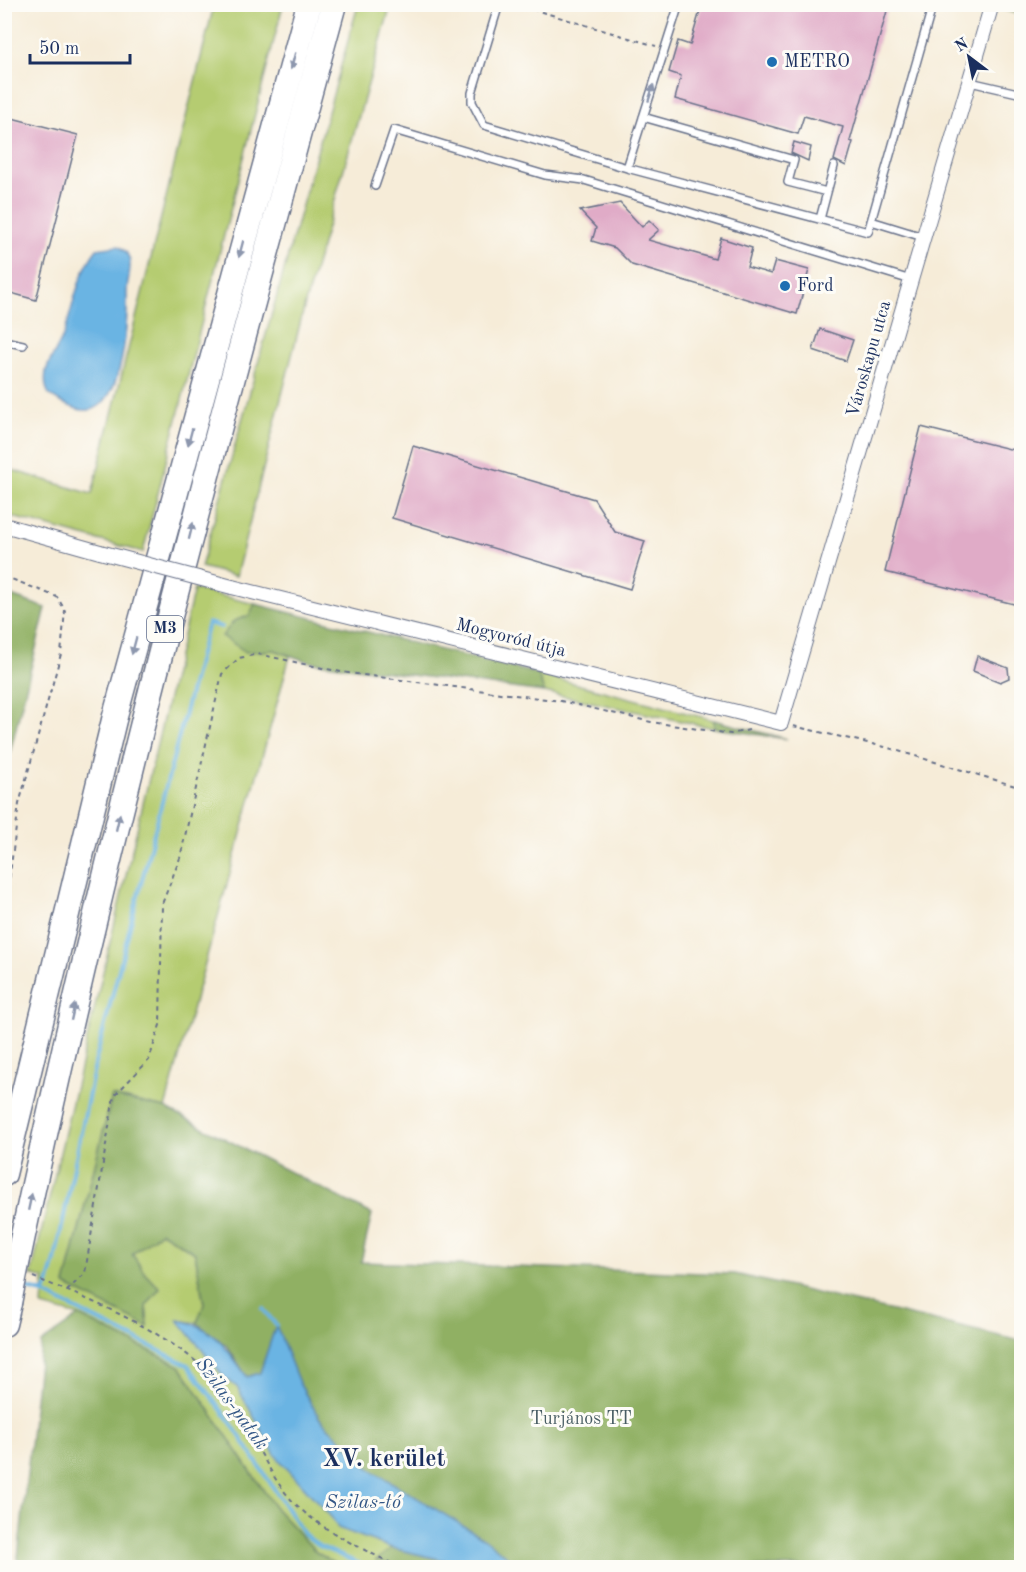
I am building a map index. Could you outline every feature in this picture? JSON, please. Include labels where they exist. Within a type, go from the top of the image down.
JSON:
[{"type":"highway","name":"M3","points":[[4,1174],[114,720],[309,4]]},
{"type":"highway","name":"M3","points":[[7,1314],[26,1268],[53,1093],[141,724],[204,478],[334,4]]},
{"type":"street","name":"Városkapu utca","points":[[782,723],[992,4]]},
{"type":"street","name":"Mogyoród útja","points":[[4,525],[232,587],[782,723]]},
{"type":"lane","points":[[499,4],[472,93],[472,102],[484,125],[627,168],[868,232],[933,4]]},
{"type":"lane","points":[[627,168],[679,4]]},
{"type":"lane","points":[[970,82],[1022,94]]},
{"type":"lane","points":[[643,117],[794,160],[788,182],[827,192]]},
{"type":"lane","points":[[375,186],[394,130],[545,175],[584,180],[911,280]]},
{"type":"lane","points":[[820,219],[834,166]]},
{"type":"lane","points":[[872,221],[924,238]]},
{"type":"lane","points":[[4,341],[23,345]]},
{"type":"path","points":[[515,4],[665,48]]},
{"type":"path","points":[[4,576],[57,597],[65,610],[61,654],[19,804],[4,920]]},
{"type":"path","points":[[67,1291],[85,1273],[114,1096],[149,1060],[160,1025],[162,903],[180,858],[222,674],[239,658],[258,654],[341,672],[561,701],[651,722],[731,734],[751,730]]},
{"type":"path","points":[[782,723],[885,747],[1022,788]]},
{"type":"path","points":[[26,1268],[44,1281],[103,1306],[165,1339],[206,1371],[280,1486],[301,1508],[329,1530],[401,1568]]},
{"type":"green space","points":[[214,5],[283,5],[143,552],[5,515],[5,468],[92,494]]},
{"type":"green space","points":[[358,5],[391,5],[306,300],[236,576],[201,567]]},
{"type":"green space","points":[[1004,5],[1021,5],[1021,15],[1002,9]]},
{"type":"green space","points":[[194,589],[255,604],[249,616],[234,621],[246,652],[275,650],[290,656],[165,1108],[112,1096],[65,1285],[148,1326],[146,1306],[160,1288],[146,1275],[132,1254],[161,1232],[195,1253],[204,1305],[197,1323],[179,1320],[224,1377],[237,1387],[276,1456],[332,1518],[338,1528],[392,1548],[377,1560],[409,1565],[409,1567],[342,1567],[317,1553],[276,1509],[180,1366],[79,1316],[42,1306],[44,1279],[31,1275]]},
{"type":"green space","points":[[4,594],[46,608],[5,772]]},
{"type":"green space","points":[[255,604],[538,674],[544,692],[309,662],[275,650],[246,652],[222,636],[234,621],[249,616]]},
{"type":"green space","points":[[538,674],[714,720],[714,728],[544,692]]},
{"type":"green space","points":[[714,720],[787,739],[714,728]]},
{"type":"green space","name":"Turjános TT","points":[[112,1096],[165,1108],[372,1214],[361,1262],[735,1274],[1021,1341],[1021,1567],[520,1567],[485,1539],[371,1470],[320,1419],[299,1383],[276,1326],[260,1373],[247,1377],[227,1346],[197,1323],[204,1304],[195,1253],[161,1232],[132,1254],[146,1275],[160,1288],[146,1306],[148,1327],[65,1285]]},
{"type":"green space","points":[[79,1316],[180,1366],[276,1509],[317,1553],[342,1567],[17,1567],[41,1343]]},
{"type":"green space","points":[[392,1548],[473,1567],[392,1566],[376,1560]]},
{"type":"water","points":[[118,246],[124,250],[130,261],[126,327],[120,368],[104,401],[92,409],[77,409],[58,401],[49,394],[46,371],[64,334],[80,280],[90,259],[97,249]]},
{"type":"water","name":"Szilas-tó","points":[[178,1320],[201,1327],[210,1333],[226,1348],[247,1377],[260,1373],[276,1325],[299,1383],[320,1419],[371,1470],[485,1539],[520,1567],[473,1567],[392,1548],[338,1528],[332,1518],[276,1456],[237,1387],[224,1377]]},
{"type":"building","name":"METRO","points":[[702,4],[889,4],[850,141],[853,142],[846,166],[834,160],[843,127],[804,116],[798,134],[675,99],[681,76],[669,72],[678,41],[690,45]]},
{"type":"building","points":[[4,116],[78,135],[36,300],[4,291]]},
{"type":"building","points":[[794,142],[811,147],[808,161],[791,153]]},
{"type":"building","points":[[620,203],[642,227],[649,220],[659,230],[648,240],[715,259],[721,238],[752,248],[747,267],[771,274],[775,261],[809,270],[797,314],[632,265],[615,248],[592,241],[596,228],[580,211]]},
{"type":"building","points":[[820,329],[853,340],[846,361],[813,350]]},
{"type":"building","points":[[921,427],[1022,452],[1022,606],[885,572]]},
{"type":"building","points":[[413,446],[594,499],[615,532],[645,541],[630,589],[392,518]]},
{"type":"building","points":[[977,656],[1008,668],[1009,678],[1000,682],[973,671]]},
{"type":"waterway","points":[[43,1293],[47,1288],[55,1260],[96,1059],[208,623],[222,627]]},
{"type":"waterway","name":"Szilas-patak","points":[[20,1287],[43,1293],[188,1365],[231,1423],[303,1533],[319,1546],[369,1568]]},
{"type":"waterway","points":[[263,1309],[276,1325]]},
{"type":"place","name":"METRO","points":[[772,62]]},
{"type":"place","name":"Ford","points":[[785,286]]},
{"type":"district","name":"XV. kerület","points":[[384,1460]]}]
